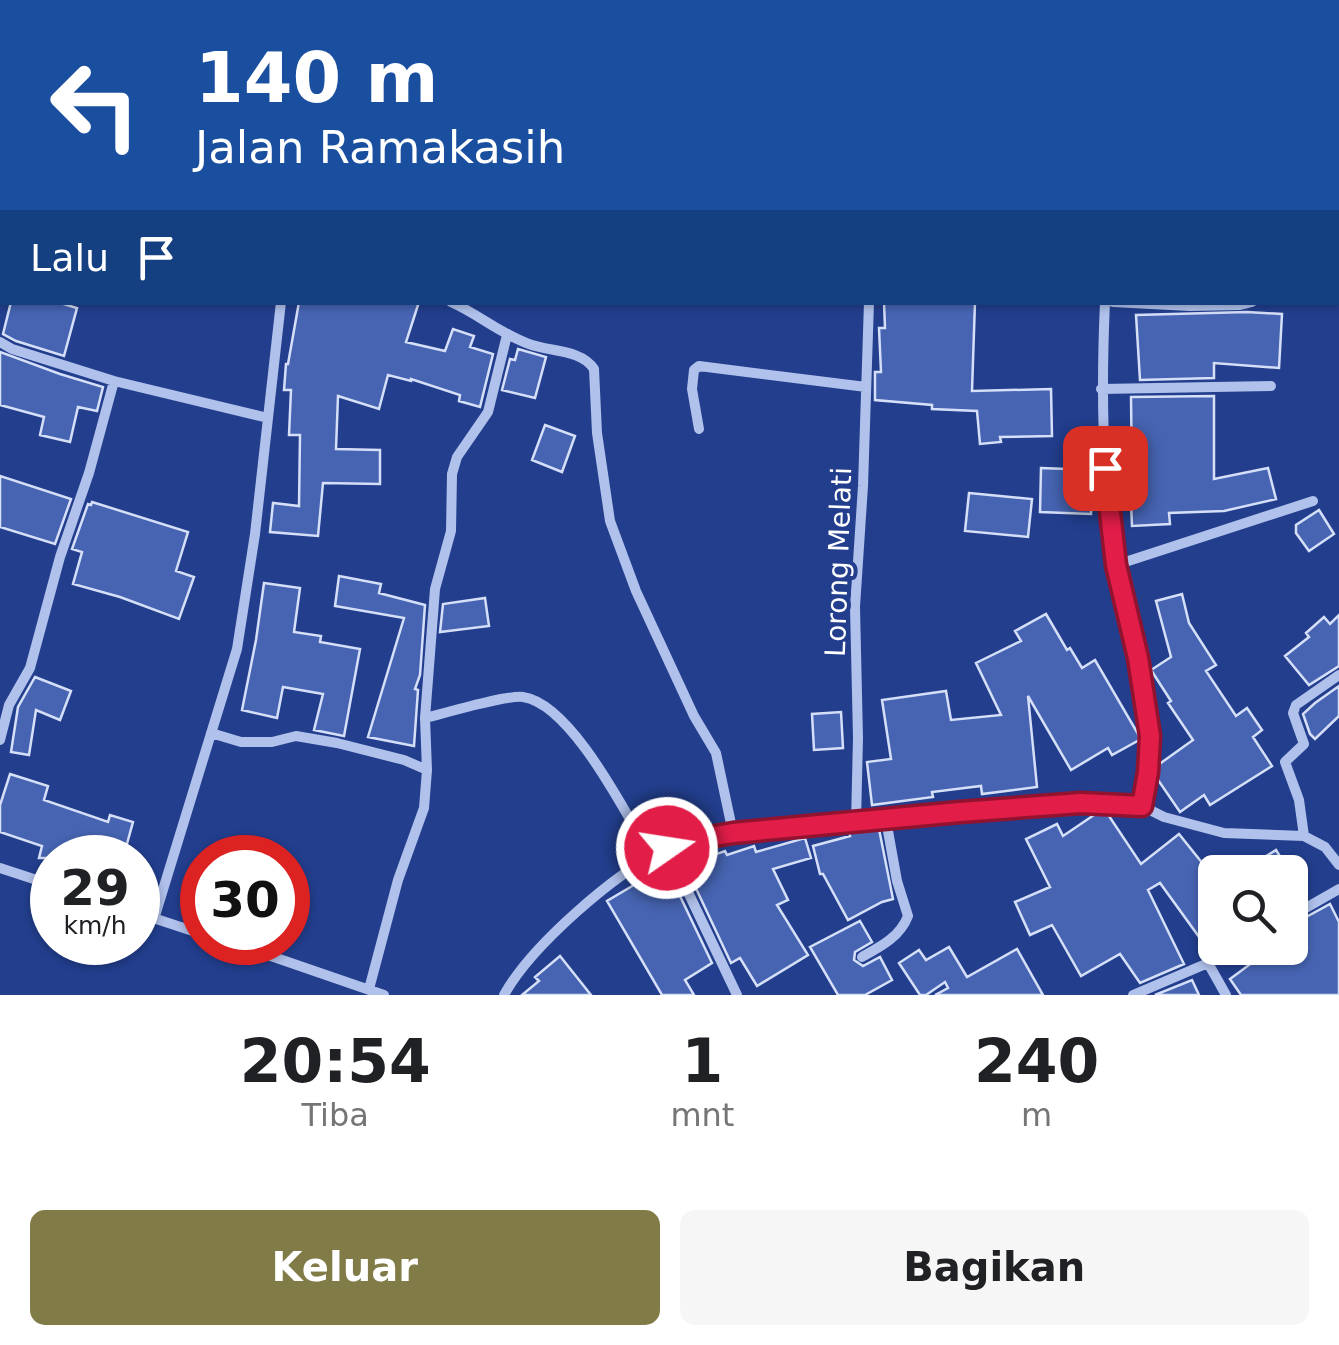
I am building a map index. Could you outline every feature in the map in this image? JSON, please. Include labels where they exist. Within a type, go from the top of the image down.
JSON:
[{"type":"street","points":[[160,899],[236,649],[255,534],[281,305]]},
{"type":"street","points":[[456,305],[506,335],[532,346],[579,356],[594,369],[597,433],[610,521],[636,591],[694,716],[716,753],[733,833]]},
{"type":"street","name":"Lorong Melati","points":[[856,822],[855,607],[870,305]]},
{"type":"street","points":[[1105,305],[1101,390],[1105,468],[1116,565],[1149,721],[1150,756],[1142,806]]},
{"type":"street","points":[[1171,305],[1240,305]]},
{"type":"street","points":[[369,990],[398,880],[424,808],[425,718],[435,589],[451,531],[452,474],[457,456],[488,412],[506,335]]},
{"type":"street","points":[[0,342],[114,381],[268,418]]},
{"type":"street","points":[[699,429],[692,389],[694,370],[699,366],[866,386]]},
{"type":"street","points":[[0,740],[9,705],[30,668],[114,381]]},
{"type":"street","points":[[1101,390],[1270,386]]},
{"type":"street","points":[[1116,565],[1313,501]]},
{"type":"street","points":[[1304,836],[1299,800],[1285,762],[1304,744],[1293,713],[1296,705],[1339,675]]},
{"type":"street","points":[[425,718],[522,697],[539,703],[576,735],[651,856]]},
{"type":"street","points":[[211,733],[241,742],[272,742],[296,736],[337,743],[404,760],[426,770]]},
{"type":"street","points":[[504,995],[540,949],[577,911],[651,856],[686,841],[733,833],[1081,803],[1142,806],[1164,817],[1224,833],[1304,836],[1325,847],[1339,865]]},
{"type":"street","points":[[862,956],[901,930],[908,916],[886,820]]},
{"type":"street","points":[[667,848],[737,995]]},
{"type":"street","points":[[0,868],[30,878]]},
{"type":"street","points":[[1308,907],[1339,889]]},
{"type":"street","points":[[297,965],[384,995]]},
{"type":"street","points":[[1133,995],[1203,965]]},
{"type":"street","points":[[1209,965],[1226,995]]},
{"type":"building","points":[[10,305],[77,308],[64,356],[3,334]]},
{"type":"building","points":[[298,305],[418,305],[406,342],[445,351],[453,329],[474,336],[470,347],[493,354],[480,407],[459,401],[460,395],[388,375],[379,409],[338,396],[336,449],[380,450],[380,484],[323,483],[318,536],[270,532],[273,503],[299,506],[300,435],[289,435],[291,390],[284,390]]},
{"type":"building","points":[[884,305],[975,305],[972,391],[1051,389],[1052,436],[1000,437],[1001,442],[980,444],[977,411],[875,400],[875,372],[881,372],[879,328],[885,328]]},
{"type":"building","points":[[1282,314],[1279,368],[1214,363],[1214,378],[1140,380],[1136,315]]},
{"type":"building","points":[[518,349],[546,357],[535,398],[502,390],[510,359],[515,360]]},
{"type":"building","points":[[0,352],[103,387],[97,411],[78,407],[70,442],[40,435],[44,417],[0,405]]},
{"type":"building","points":[[1214,396],[1214,479],[1268,468],[1276,499],[1224,511],[1169,513],[1170,524],[1132,526],[1131,397]]},
{"type":"building","points":[[545,425],[575,436],[562,472],[532,460]]},
{"type":"building","points":[[1041,468],[1093,470],[1091,514],[1040,512]]},
{"type":"building","points":[[0,476],[71,499],[55,544],[0,527]]},
{"type":"building","points":[[969,493],[1032,499],[1028,537],[965,531]]},
{"type":"building","points":[[92,502],[188,532],[176,571],[194,577],[179,619],[73,584],[82,552],[72,549]]},
{"type":"building","points":[[1319,510],[1334,534],[1309,551],[1296,533],[1296,525]]},
{"type":"building","points":[[339,576],[381,584],[379,593],[425,605],[420,675],[415,689],[418,690],[414,746],[368,737],[404,618],[335,606]]},
{"type":"building","points":[[264,583],[300,588],[294,632],[321,636],[320,642],[360,649],[344,736],[314,730],[323,694],[283,687],[277,718],[242,710]]},
{"type":"building","points":[[1182,594],[1189,623],[1216,665],[1206,671],[1236,716],[1247,708],[1262,730],[1253,737],[1272,766],[1210,805],[1204,795],[1180,812],[1156,777],[1158,765],[1193,740],[1151,670],[1171,657],[1156,601]]},
{"type":"building","points":[[485,598],[489,626],[440,632],[443,604]]},
{"type":"building","points":[[1046,614],[1082,668],[1095,660],[1141,739],[1112,755],[1108,748],[1071,770],[1028,696],[1037,787],[982,794],[981,786],[872,805],[867,762],[891,759],[882,700],[946,691],[951,720],[1001,715],[976,663],[1021,641],[1015,631]]},
{"type":"building","points":[[1339,615],[1339,666],[1309,685],[1285,656],[1309,637],[1306,633],[1324,617],[1330,624]]},
{"type":"building","points":[[35,677],[71,691],[60,720],[36,710],[29,755],[11,752],[18,707]]},
{"type":"building","points":[[1339,686],[1339,716],[1315,739],[1303,714]]},
{"type":"building","points":[[841,712],[843,748],[814,750],[812,714]]},
{"type":"building","points":[[10,774],[48,786],[44,800],[108,822],[110,815],[133,822],[129,835],[30,835],[30,842],[0,832],[0,805]]},
{"type":"building","points":[[1097,813],[1107,813],[1141,864],[1179,834],[1198,858],[1198,935],[1160,883],[1148,890],[1184,964],[1140,983],[1120,954],[1081,976],[1052,925],[1030,935],[1015,902],[1050,887],[1026,839],[1057,824],[1063,836]]},
{"type":"building","points":[[879,829],[893,899],[848,920],[820,874],[813,846],[850,836],[849,832]]},
{"type":"building","points":[[805,838],[811,858],[773,869],[788,900],[777,905],[808,955],[757,986],[740,958],[731,963],[685,865],[725,851],[727,855],[754,846],[756,852]]},
{"type":"building","points":[[661,861],[712,963],[685,980],[694,995],[662,995],[607,901],[639,882],[637,876]]},
{"type":"building","points":[[1330,904],[1339,922],[1339,995],[1241,995],[1230,979],[1249,965],[1308,965],[1308,916]]},
{"type":"building","points":[[860,921],[872,942],[855,952],[854,960],[863,966],[880,957],[892,980],[865,995],[838,995],[810,947]]},
{"type":"building","points":[[949,947],[967,977],[1017,949],[1043,995],[935,995],[948,988],[945,982],[920,995],[899,963],[919,950],[926,960]]},
{"type":"building","points":[[560,956],[591,995],[522,995],[539,981],[535,977]]},
{"type":"building","points":[[1192,980],[1199,995],[1155,995]]},
{"type":"route","points":[[667,848],[733,833],[960,812],[1081,803],[1142,806],[1150,736],[1147,706],[1116,565],[1105,468]]}]
